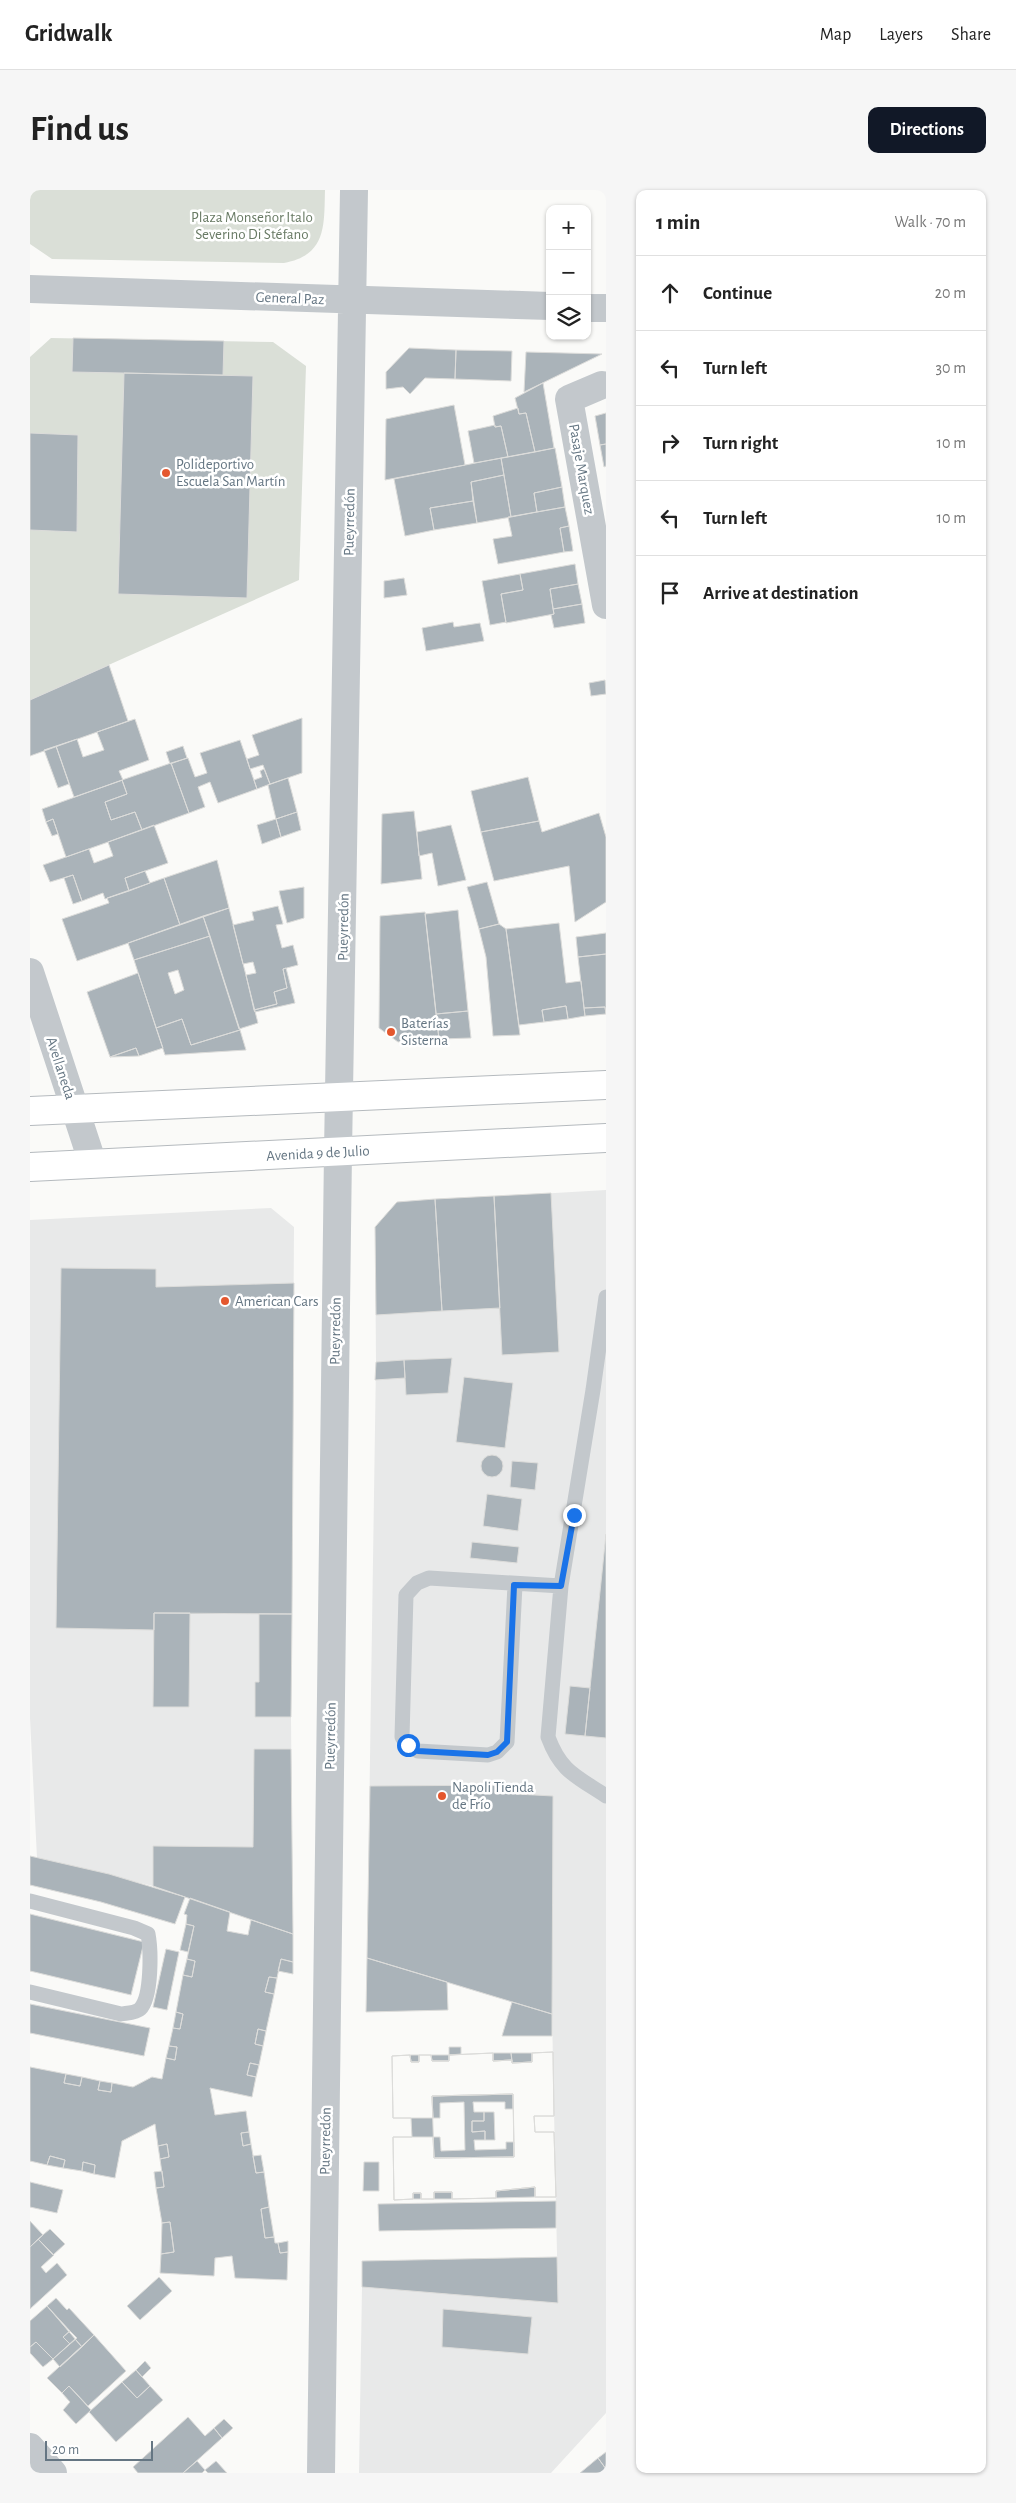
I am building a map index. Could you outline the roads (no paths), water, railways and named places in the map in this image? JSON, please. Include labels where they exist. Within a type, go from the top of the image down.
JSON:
[{"type":"main road","points":[[30,1112],[606,1084]]},
{"type":"main road","name":"Avenida 9 de Julio","points":[[30,1166],[606,1138]]},
{"type":"street","name":"Pueyrredón","points":[[321,2473],[338,1152],[354,190]]},
{"type":"street","name":"General Paz","points":[[30,289],[546,306]]},
{"type":"street","points":[[591,308],[606,308]]},
{"type":"street","name":"Pasaje Marquez","points":[[602,385],[569,399],[606,605]]},
{"type":"street","name":"Avellaneda","points":[[30,972],[93,1164]]},
{"type":"street","points":[[30,2447],[53,2473]]},
{"type":"lane","points":[[606,1297],[594,1390],[561,1586],[548,1737],[556,1758],[569,1772],[606,1796]]},
{"type":"lane","points":[[514,1585],[507,1742],[497,1752],[488,1755],[418,1751],[408,1745],[402,1737],[406,1596],[417,1583],[430,1578],[514,1585],[561,1586]]},
{"type":"lane","points":[[30,1901],[148,1934],[152,1956],[144,2000],[140,2009],[134,2012],[121,2014],[30,1992]]},
{"type":"place","name":"Polideportivo Escuela San Martín","points":[[166,473]]},
{"type":"place","name":"Baterías Sisterna","points":[[391,1032]]},
{"type":"place","name":"American Cars","points":[[225,1301]]},
{"type":"place","name":"Napoli Tienda de Frío","points":[[442,1796]]},
{"type":"park label","name":"Plaza Monseñor Italo Severino Di Stéfano","points":[[252,226]]}]
